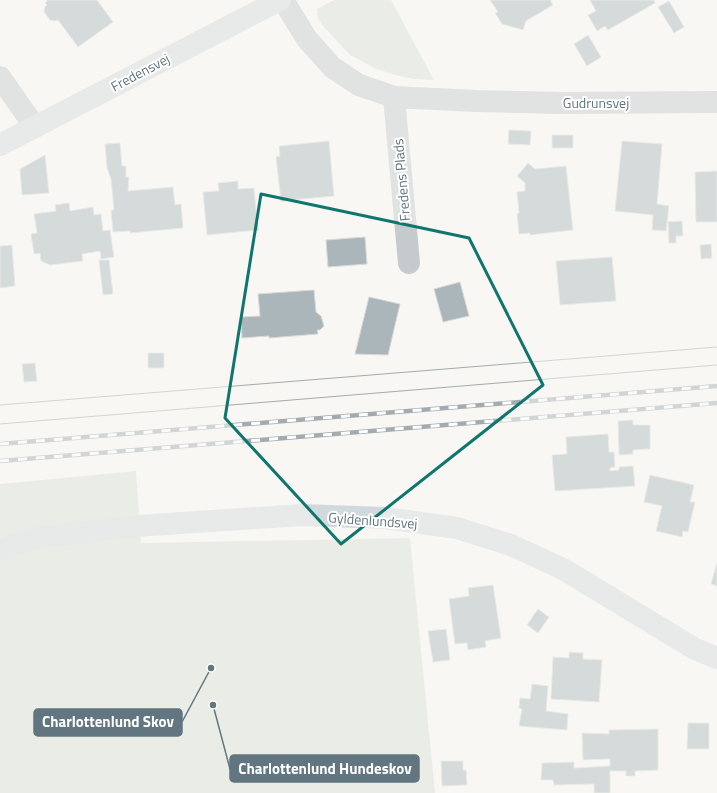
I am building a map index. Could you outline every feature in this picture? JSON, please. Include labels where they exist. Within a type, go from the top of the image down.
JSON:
[{"type":"street","points":[[281,0],[307,39],[332,67],[359,86],[394,96]]},
{"type":"street","name":"Fredensvej","points":[[0,145],[281,0]]},
{"type":"street","points":[[0,77],[35,127]]},
{"type":"street","name":"Gudrunsvej","points":[[394,96],[476,101],[717,102]]},
{"type":"street","name":"Fredens Plads","points":[[394,96],[409,263]]},
{"type":"street","name":"Gyldenlundsvej","points":[[0,550],[35,538],[129,527],[301,515],[386,518],[457,528],[511,545],[563,569],[695,649],[717,658]]},
{"type":"highlighted area","points":[[261,194],[469,238],[543,385],[341,544],[225,418]]},
{"type":"shaded area","points":[[334,0],[391,0],[434,80],[413,79],[395,75],[374,68],[350,55],[322,25],[318,18],[317,9]]},
{"type":"shaded area","points":[[136,471],[141,543],[410,538],[435,793],[0,793],[0,484]]},
{"type":"building","points":[[46,0],[97,0],[113,22],[78,47],[58,20],[50,20],[44,12],[47,5],[45,3],[47,1]]},
{"type":"building","points":[[490,0],[550,0],[553,5],[526,21],[523,30],[502,24],[495,13],[498,12]]},
{"type":"building","points":[[590,0],[654,0],[655,3],[608,30],[605,26],[597,31],[588,15],[596,11]]},
{"type":"building","points":[[669,1],[684,27],[674,33],[658,7]]},
{"type":"building","points":[[588,35],[601,57],[587,66],[574,44]]},
{"type":"building","points":[[509,130],[531,131],[530,145],[508,144]]},
{"type":"building","points":[[552,135],[573,135],[573,148],[552,148]]},
{"type":"building","points":[[329,141],[334,196],[281,201],[276,157],[280,156],[279,146]]},
{"type":"building","points":[[622,141],[662,144],[657,204],[669,206],[666,231],[652,230],[653,215],[615,211]]},
{"type":"building","points":[[120,143],[122,166],[126,166],[126,177],[129,177],[128,191],[173,187],[175,205],[181,204],[183,228],[130,233],[130,231],[113,232],[111,210],[114,210],[111,179],[107,168],[105,144]]},
{"type":"building","points":[[45,155],[49,193],[22,195],[20,169]]},
{"type":"building","points":[[528,163],[535,169],[566,166],[573,230],[530,235],[530,233],[519,234],[517,192],[525,191],[525,183],[517,176]]},
{"type":"building","points":[[717,171],[717,222],[696,222],[695,172]]},
{"type":"building","points":[[238,181],[238,189],[254,188],[258,230],[207,235],[203,192],[219,191],[218,183]]},
{"type":"building","points":[[69,203],[70,211],[93,207],[94,215],[101,214],[103,231],[110,230],[114,257],[101,259],[100,251],[82,254],[83,261],[50,265],[41,261],[40,253],[34,254],[31,234],[37,233],[34,214],[56,211],[55,205]]},
{"type":"building","points":[[682,221],[683,236],[676,236],[676,243],[669,243],[668,222]]},
{"type":"building","points":[[365,237],[367,264],[328,267],[326,240]]},
{"type":"building","points":[[711,244],[712,258],[701,259],[700,245]]},
{"type":"building","points":[[12,245],[15,286],[0,288],[0,246]]},
{"type":"building","points":[[612,257],[616,301],[560,305],[556,261]]},
{"type":"building","points":[[99,260],[109,260],[113,294],[103,295]]},
{"type":"building","points":[[460,282],[469,316],[443,322],[434,289]]},
{"type":"building","points":[[314,290],[316,312],[321,316],[324,326],[320,330],[317,330],[318,334],[269,338],[269,336],[242,338],[241,317],[260,316],[258,294]]},
{"type":"building","points":[[369,297],[400,304],[388,355],[355,354]]},
{"type":"building","points":[[148,353],[164,353],[164,368],[148,368]]},
{"type":"building","points":[[35,363],[37,381],[24,382],[22,364]]},
{"type":"building","points":[[633,420],[633,425],[650,425],[650,449],[633,450],[633,454],[619,455],[618,421]]},
{"type":"building","points":[[608,434],[609,452],[614,452],[615,467],[610,468],[610,471],[619,470],[619,467],[633,466],[635,486],[555,491],[552,455],[567,454],[566,437]]},
{"type":"building","points":[[650,475],[694,485],[690,502],[695,502],[688,532],[683,531],[682,537],[656,531],[662,506],[644,502]]},
{"type":"building","points":[[717,562],[717,586],[711,584]]},
{"type":"building","points":[[493,585],[501,638],[485,641],[486,647],[468,650],[467,643],[455,644],[449,599],[469,596],[468,588]]},
{"type":"building","points":[[538,609],[549,617],[538,633],[527,625]]},
{"type":"building","points":[[446,629],[450,660],[433,662],[428,631]]},
{"type":"building","points":[[569,652],[583,653],[583,659],[602,660],[599,702],[551,699],[553,657],[569,658]]},
{"type":"building","points":[[532,684],[548,686],[546,711],[568,714],[567,730],[519,726],[522,709],[519,708],[520,698],[530,699]]},
{"type":"building","points":[[688,723],[709,723],[709,749],[687,749]]},
{"type":"building","points":[[658,729],[658,770],[635,771],[635,776],[626,776],[626,771],[610,771],[610,793],[594,793],[594,784],[554,785],[553,780],[541,780],[542,763],[574,762],[574,768],[610,766],[610,759],[583,760],[582,733],[609,734],[609,730]]},
{"type":"building","points":[[441,761],[463,761],[463,770],[466,770],[467,785],[442,786]]},
{"type":"tram line","points":[[0,405],[717,347]]},
{"type":"tram line","points":[[0,424],[717,365]]},
{"type":"railway","points":[[0,444],[717,386]]},
{"type":"railway","points":[[0,461],[717,403]]},
{"type":"place","name":"Charlottenlund Skov","points":[[211,668]]},
{"type":"place","name":"Charlottenlund Hundeskov","points":[[213,705]]}]
